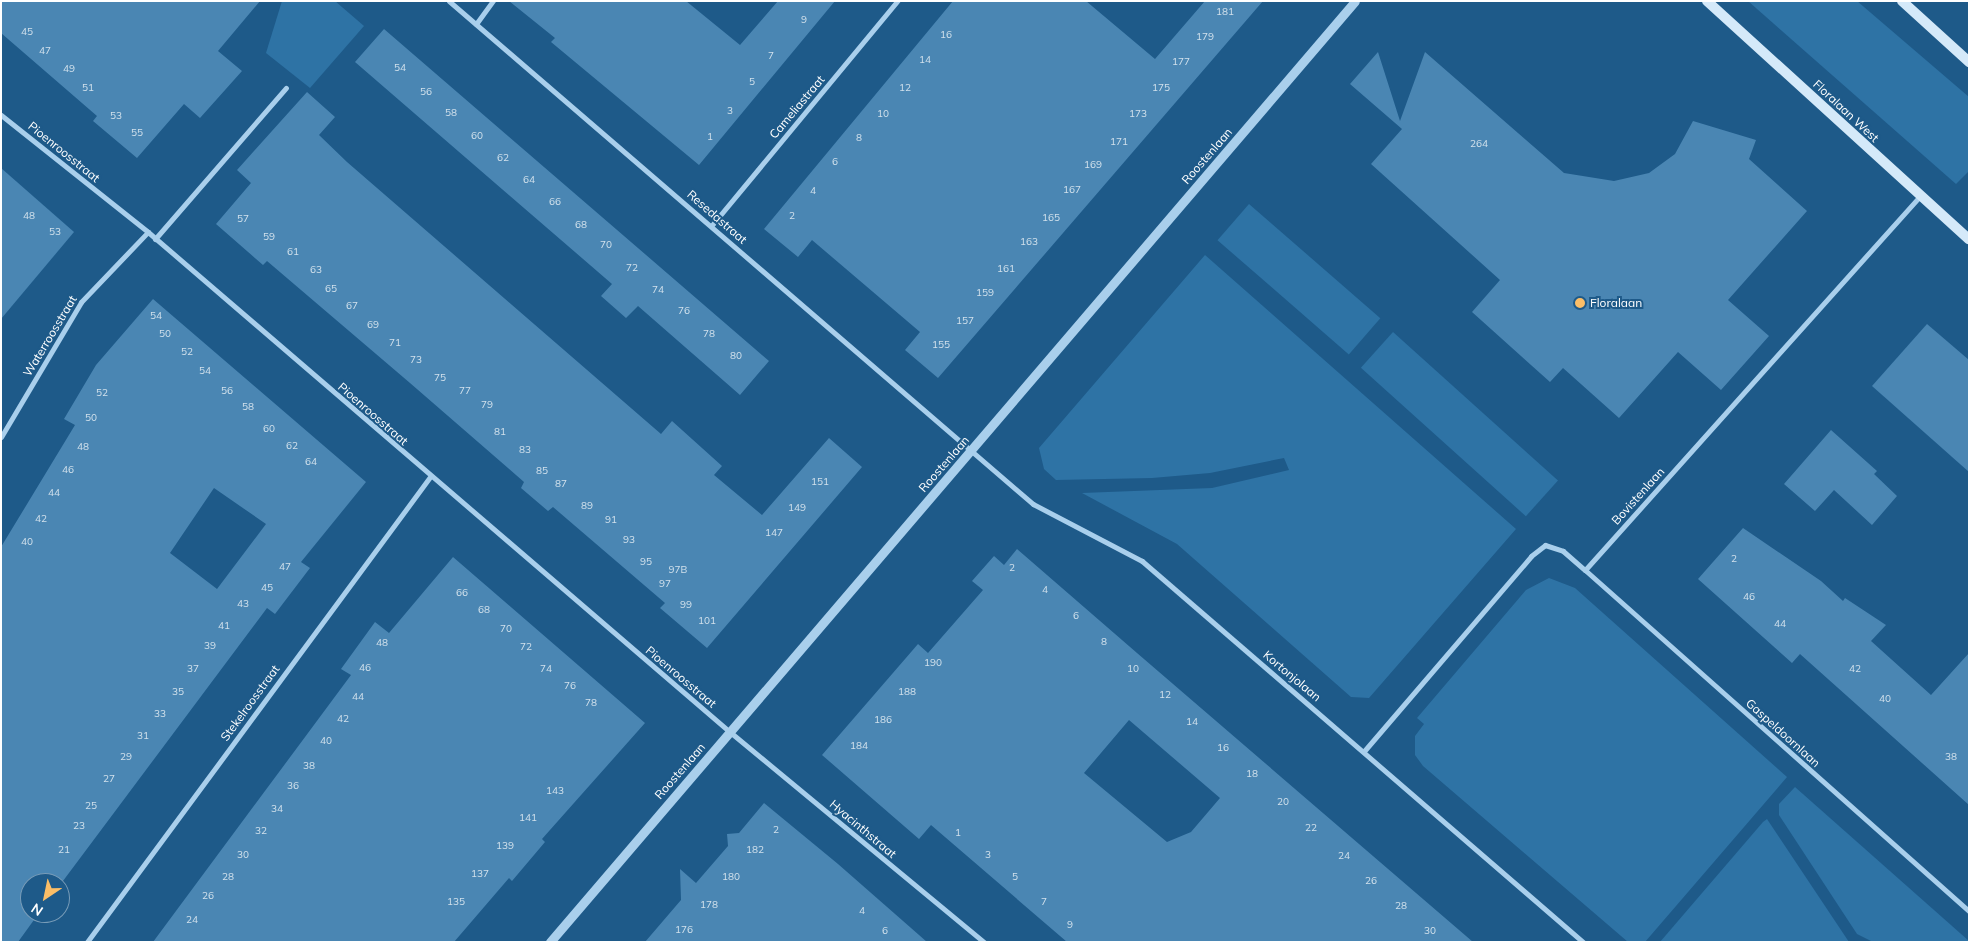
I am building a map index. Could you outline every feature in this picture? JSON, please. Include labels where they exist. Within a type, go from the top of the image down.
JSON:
[{"type":"main road","name":"Floralaan West","points":[[1707,1],[1969,239]]},
{"type":"main road","points":[[1902,1],[1969,62]]},
{"type":"street","name":"Resedastraat","points":[[449,1],[712,225],[971,450]]},
{"type":"street","points":[[476,24],[493,1]]},
{"type":"street","name":"Cameliastraat","points":[[712,225],[897,1]]},
{"type":"street","name":"Roostenlaan","points":[[550,942],[1355,1]]},
{"type":"street","points":[[155,239],[286,88]]},
{"type":"street","name":"Pioenroosstraat","points":[[1,114],[148,232],[430,477],[730,732]]},
{"type":"street","name":"Bovistenlaan","points":[[1584,570],[1920,196]]},
{"type":"street","name":"Waterroosstraat","points":[[1,437],[81,302],[148,232]]},
{"type":"street","name":"Kortonjolaan","points":[[971,450],[1033,504],[1142,562],[1366,750],[1583,942]]},
{"type":"street","name":"Stekelroosstraat","points":[[87,942],[430,477]]},
{"type":"street","points":[[1366,750],[1531,556],[1545,545],[1563,552],[1584,570]]},
{"type":"street","name":"Gaspeldoornlaan","points":[[1584,570],[1969,911]]},
{"type":"street","name":"Hyacinthstraat","points":[[730,732],[984,942]]},
{"type":"shaded area","points":[[282,1],[335,1],[364,26],[310,88],[266,53]]},
{"type":"shaded area","points":[[1748,1],[1857,1],[1969,97],[1969,171],[1956,184]]},
{"type":"shaded area","points":[[1249,204],[1380,318],[1349,354],[1218,240]]},
{"type":"shaded area","points":[[1205,255],[1516,529],[1369,698],[1351,697],[1177,544],[1082,493],[1212,488],[1289,470],[1284,458],[1210,473],[1152,478],[1056,480],[1044,469],[1039,448]]},
{"type":"shaded area","points":[[1393,332],[1558,481],[1526,516],[1361,368]]},
{"type":"shaded area","points":[[1549,578],[1575,588],[1787,777],[1645,942],[1628,942],[1423,766],[1415,755],[1415,736],[1424,724],[1417,718],[1526,590]]},
{"type":"shaded area","points":[[1795,787],[1969,942],[1873,942],[1857,934],[1779,815],[1779,804]]},
{"type":"shaded area","points":[[1767,819],[1849,942],[1660,942],[1763,822]]},
{"type":"building","points":[[1,1],[260,1],[218,51],[242,71],[200,118],[184,104],[137,158],[93,121],[97,116],[1,33]]},
{"type":"building","points":[[509,1],[686,1],[740,45],[778,1],[835,1],[699,165],[551,42],[555,38]]},
{"type":"building","points":[[953,1],[1086,1],[1155,59],[1205,1],[1263,1],[938,378],[905,350],[920,332],[812,240],[798,257],[764,229]]},
{"type":"building","points":[[384,29],[769,361],[740,395],[638,306],[626,318],[601,296],[612,284],[355,62]]},
{"type":"building","points":[[1378,52],[1400,121],[1425,52],[1564,173],[1614,181],[1649,173],[1675,154],[1693,121],[1756,140],[1749,159],[1807,211],[1728,300],[1769,336],[1721,390],[1678,352],[1619,418],[1563,368],[1550,382],[1472,312],[1500,280],[1371,164],[1402,129],[1350,84]]},
{"type":"building","points":[[307,92],[335,117],[319,135],[347,162],[661,434],[672,421],[722,466],[714,475],[762,515],[829,438],[862,467],[707,648],[660,608],[665,603],[553,507],[548,511],[521,488],[524,482],[410,383],[267,261],[263,265],[216,224],[251,183],[237,170]]},
{"type":"building","points":[[1,168],[74,232],[1,319]]},
{"type":"building","points":[[153,299],[366,482],[301,562],[310,568],[275,614],[267,608],[69,873],[20,873],[20,923],[32,923],[18,942],[1,942],[1,547],[75,425],[64,419],[96,365]],"holes":[[[214,488],[266,524],[217,589],[170,553]]]},
{"type":"building","points":[[1927,324],[1969,360],[1969,472],[1872,386]]},
{"type":"building","points":[[1831,430],[1877,471],[1874,474],[1897,496],[1872,525],[1834,490],[1815,511],[1784,484]]},
{"type":"building","points":[[1743,528],[1821,581],[1843,601],[1845,598],[1886,625],[1871,641],[1931,695],[1969,653],[1969,805],[1800,654],[1792,663],[1698,579]]},
{"type":"building","points":[[1017,549],[1473,942],[1067,942],[931,825],[919,839],[822,755],[918,644],[928,653],[983,590],[972,581],[994,556],[1004,565]],"holes":[[[1129,720],[1220,798],[1191,832],[1167,842],[1084,773]]]},
{"type":"building","points":[[453,557],[645,723],[542,839],[545,842],[512,881],[509,878],[454,942],[153,942],[351,675],[341,669],[375,622],[389,633]]},
{"type":"building","points":[[764,803],[838,864],[927,942],[645,942],[681,900],[680,869],[696,883],[728,846],[727,834],[739,833]]},
{"type":"place","name":"Floralaan","points":[[1580,303]]}]
